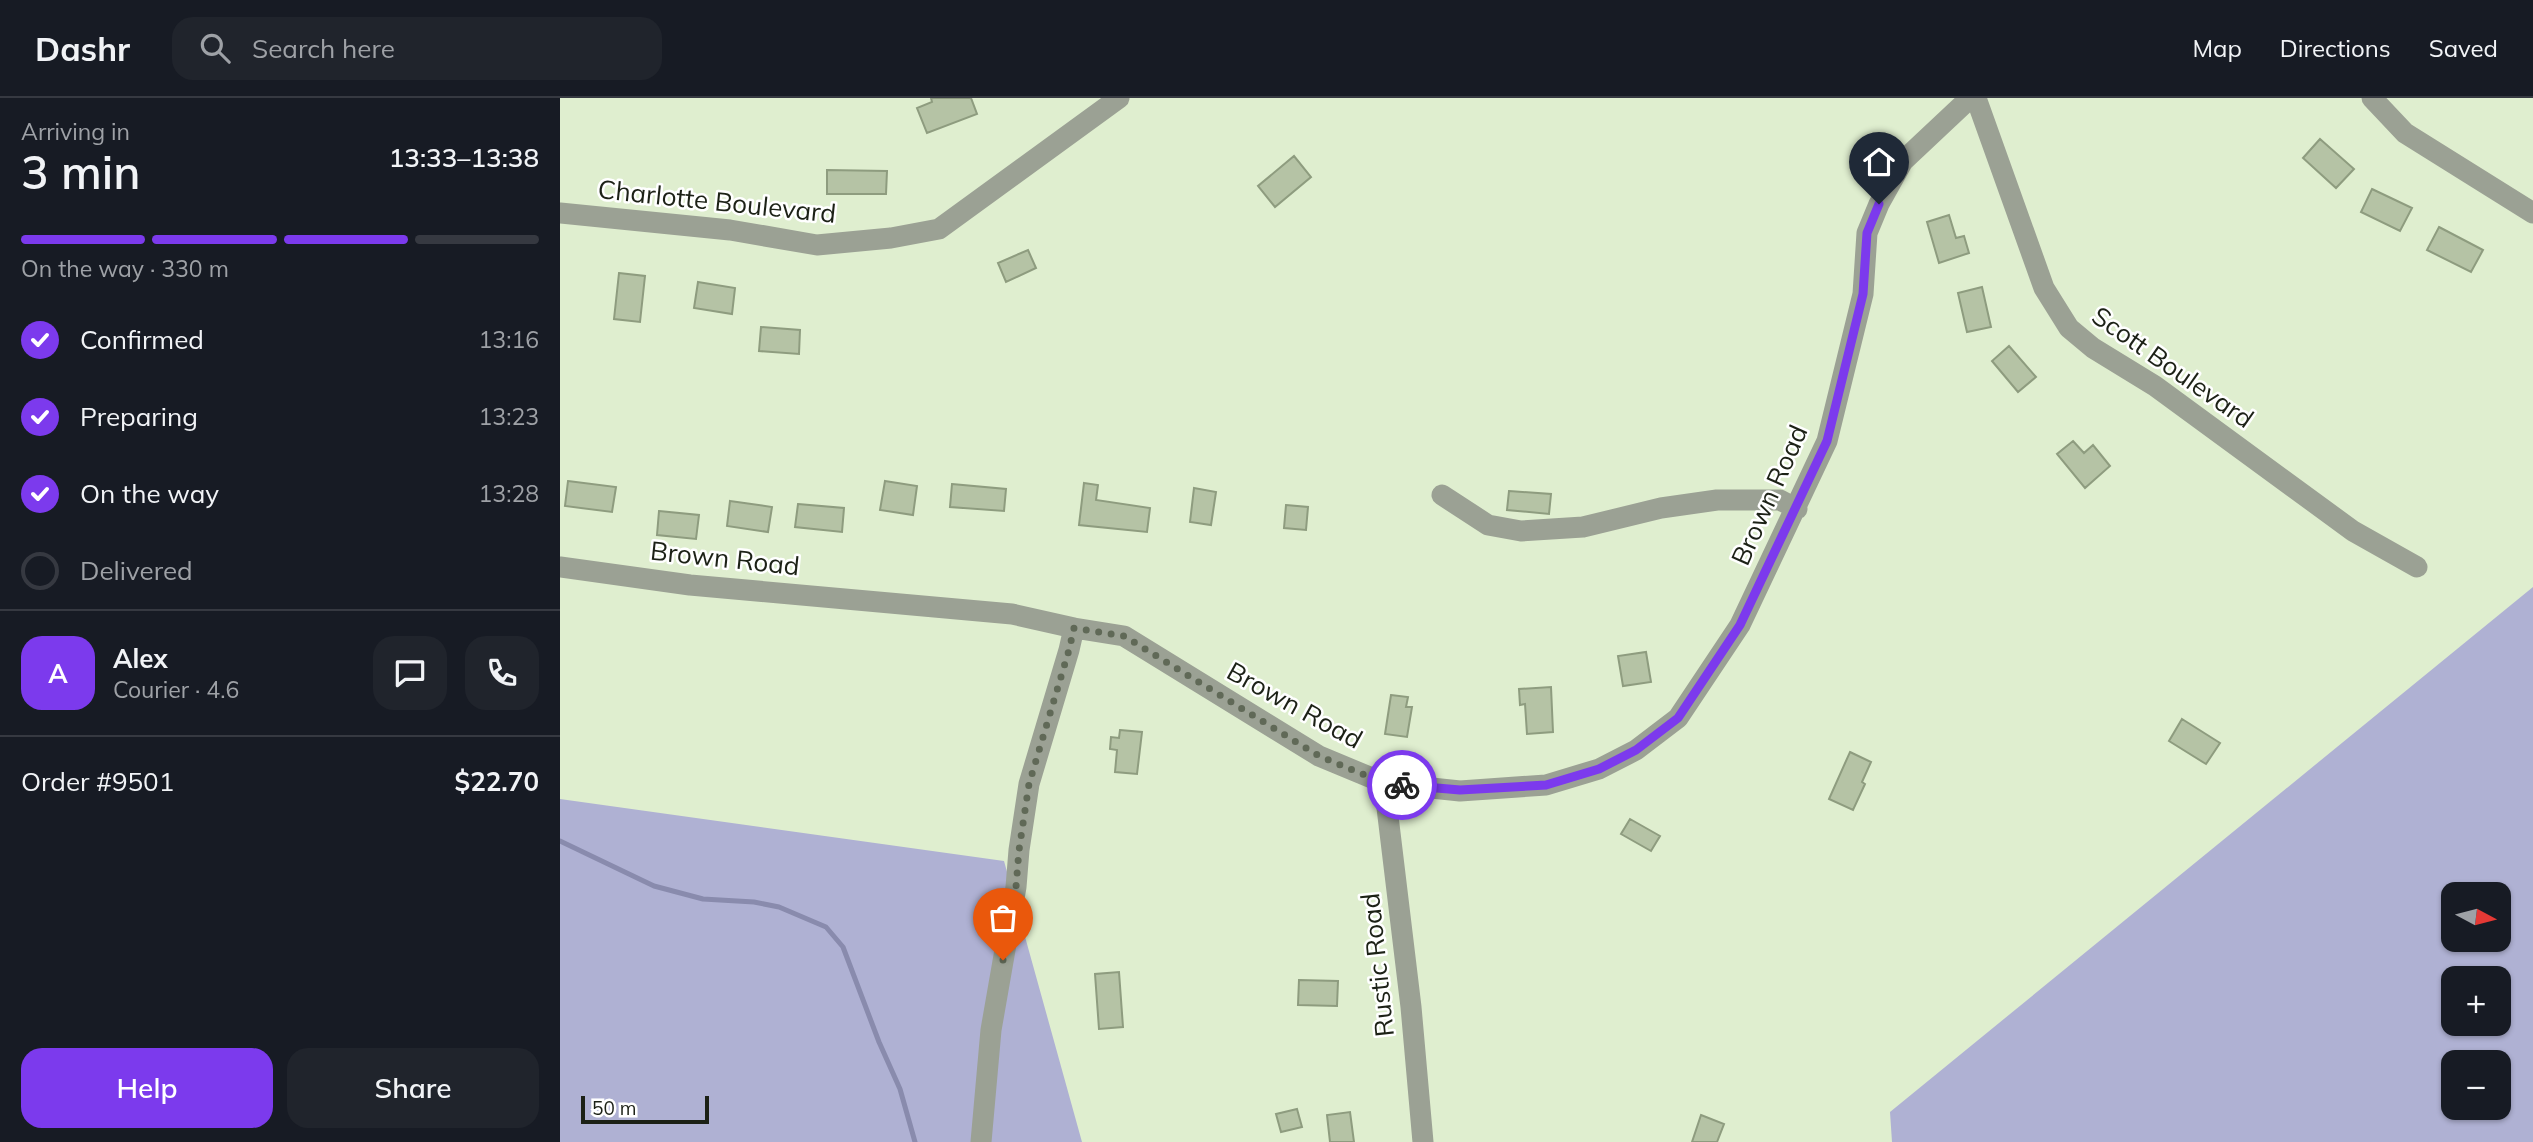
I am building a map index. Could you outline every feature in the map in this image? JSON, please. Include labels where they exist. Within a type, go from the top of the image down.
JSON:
[{"type":"street","name":"Charlotte Boulevard","points":[[560,214],[730,230],[817,244],[891,238],[939,229],[1119,98]]},
{"type":"street","name":"Brown Road","points":[[560,567],[690,584],[1012,614],[1124,636],[1319,756],[1384,783],[1460,790],[1546,785],[1599,769],[1636,750],[1678,718],[1740,625],[1827,441],[1863,294],[1867,233],[1879,204],[1903,161],[1970,98]]},
{"type":"street","name":"Scott Boulevard","points":[[1976,98],[2044,288],[2069,328],[2093,348],[2155,386],[2353,531],[2417,567]]},
{"type":"street","points":[[2372,98],[2404,133],[2533,213]]},
{"type":"street","points":[[1442,495],[1488,525],[1521,531],[1583,527],[1661,508],[1717,500],[1780,500],[1797,509]]},
{"type":"street","points":[[981,1142],[991,1030],[1016,887],[1029,784],[1074,628]]},
{"type":"street","name":"Rustic Road","points":[[1384,783],[1411,1007],[1423,1142]]},
{"type":"shaded area","points":[[2533,587],[2533,1142],[1892,1142],[1890,1112]]},
{"type":"shaded area","points":[[560,799],[1004,861],[1082,1142],[560,1142]]},
{"type":"building","points":[[931,98],[971,98],[977,114],[927,133],[917,108],[932,102]]},
{"type":"building","points":[[2320,139],[2354,169],[2336,188],[2303,158]]},
{"type":"building","points":[[1294,156],[1311,177],[1275,207],[1258,186]]},
{"type":"building","points":[[827,170],[887,171],[886,194],[827,194]]},
{"type":"building","points":[[2372,189],[2412,208],[2400,231],[2361,212]]},
{"type":"building","points":[[1949,215],[1956,238],[1964,236],[1969,253],[1939,263],[1927,222]]},
{"type":"building","points":[[2439,227],[2483,250],[2471,272],[2427,250]]},
{"type":"building","points":[[1028,250],[1036,268],[1006,282],[998,263]]},
{"type":"building","points":[[619,273],[645,276],[640,322],[614,319]]},
{"type":"building","points":[[698,282],[735,288],[732,314],[694,308]]},
{"type":"building","points":[[1982,287],[1991,327],[1967,332],[1958,293]]},
{"type":"building","points":[[761,327],[800,330],[799,354],[759,351]]},
{"type":"building","points":[[2009,346],[2036,377],[2018,392],[1992,361]]},
{"type":"building","points":[[2073,441],[2084,453],[2093,445],[2110,466],[2085,488],[2057,454]]},
{"type":"building","points":[[568,481],[616,487],[612,512],[565,506]]},
{"type":"building","points":[[885,481],[917,486],[913,515],[880,510]]},
{"type":"building","points":[[1084,483],[1098,485],[1096,500],[1150,508],[1147,532],[1079,525]]},
{"type":"building","points":[[952,484],[1006,489],[1004,511],[950,507]]},
{"type":"building","points":[[1194,488],[1216,492],[1211,525],[1190,522]]},
{"type":"building","points":[[1509,491],[1551,494],[1549,514],[1507,510]]},
{"type":"building","points":[[730,501],[772,507],[768,532],[727,526]]},
{"type":"building","points":[[798,504],[844,508],[842,532],[795,527]]},
{"type":"building","points":[[1286,505],[1308,507],[1306,530],[1284,528]]},
{"type":"building","points":[[659,511],[699,515],[696,539],[657,535]]},
{"type":"building","points":[[1646,652],[1651,682],[1623,686],[1618,656]]},
{"type":"building","points":[[1551,687],[1553,732],[1527,734],[1525,704],[1520,705],[1519,689]]},
{"type":"building","points":[[1391,695],[1408,697],[1406,707],[1412,707],[1407,737],[1385,734]]},
{"type":"building","points":[[2182,719],[2220,743],[2206,764],[2169,741]]},
{"type":"building","points":[[1120,730],[1142,732],[1137,774],[1115,772],[1117,750],[1110,749],[1111,737],[1119,738]]},
{"type":"building","points":[[1850,752],[1871,762],[1862,782],[1865,784],[1853,810],[1829,799]]},
{"type":"building","points":[[1630,819],[1660,836],[1651,851],[1621,834]]},
{"type":"building","points":[[1119,972],[1123,1027],[1099,1029],[1095,974]]},
{"type":"building","points":[[1299,980],[1338,981],[1337,1006],[1298,1005]]},
{"type":"building","points":[[1297,1109],[1302,1127],[1281,1132],[1276,1114]]},
{"type":"building","points":[[1350,1112],[1354,1142],[1330,1142],[1327,1115]]},
{"type":"building","points":[[1701,1115],[1724,1124],[1717,1142],[1692,1142]]},
{"type":"waterway","points":[[560,841],[654,886],[703,899],[754,902],[779,907],[826,927],[843,947],[900,1089],[915,1142]]},
{"type":"way so far","points":[[1003,960],[1016,887],[1029,784],[1074,628],[1124,636],[1319,756],[1384,783],[1402,785]]},
{"type":"route","points":[[1402,785],[1460,790],[1546,785],[1599,769],[1636,750],[1678,718],[1740,625],[1827,441],[1863,294],[1867,233],[1879,204]]}]
